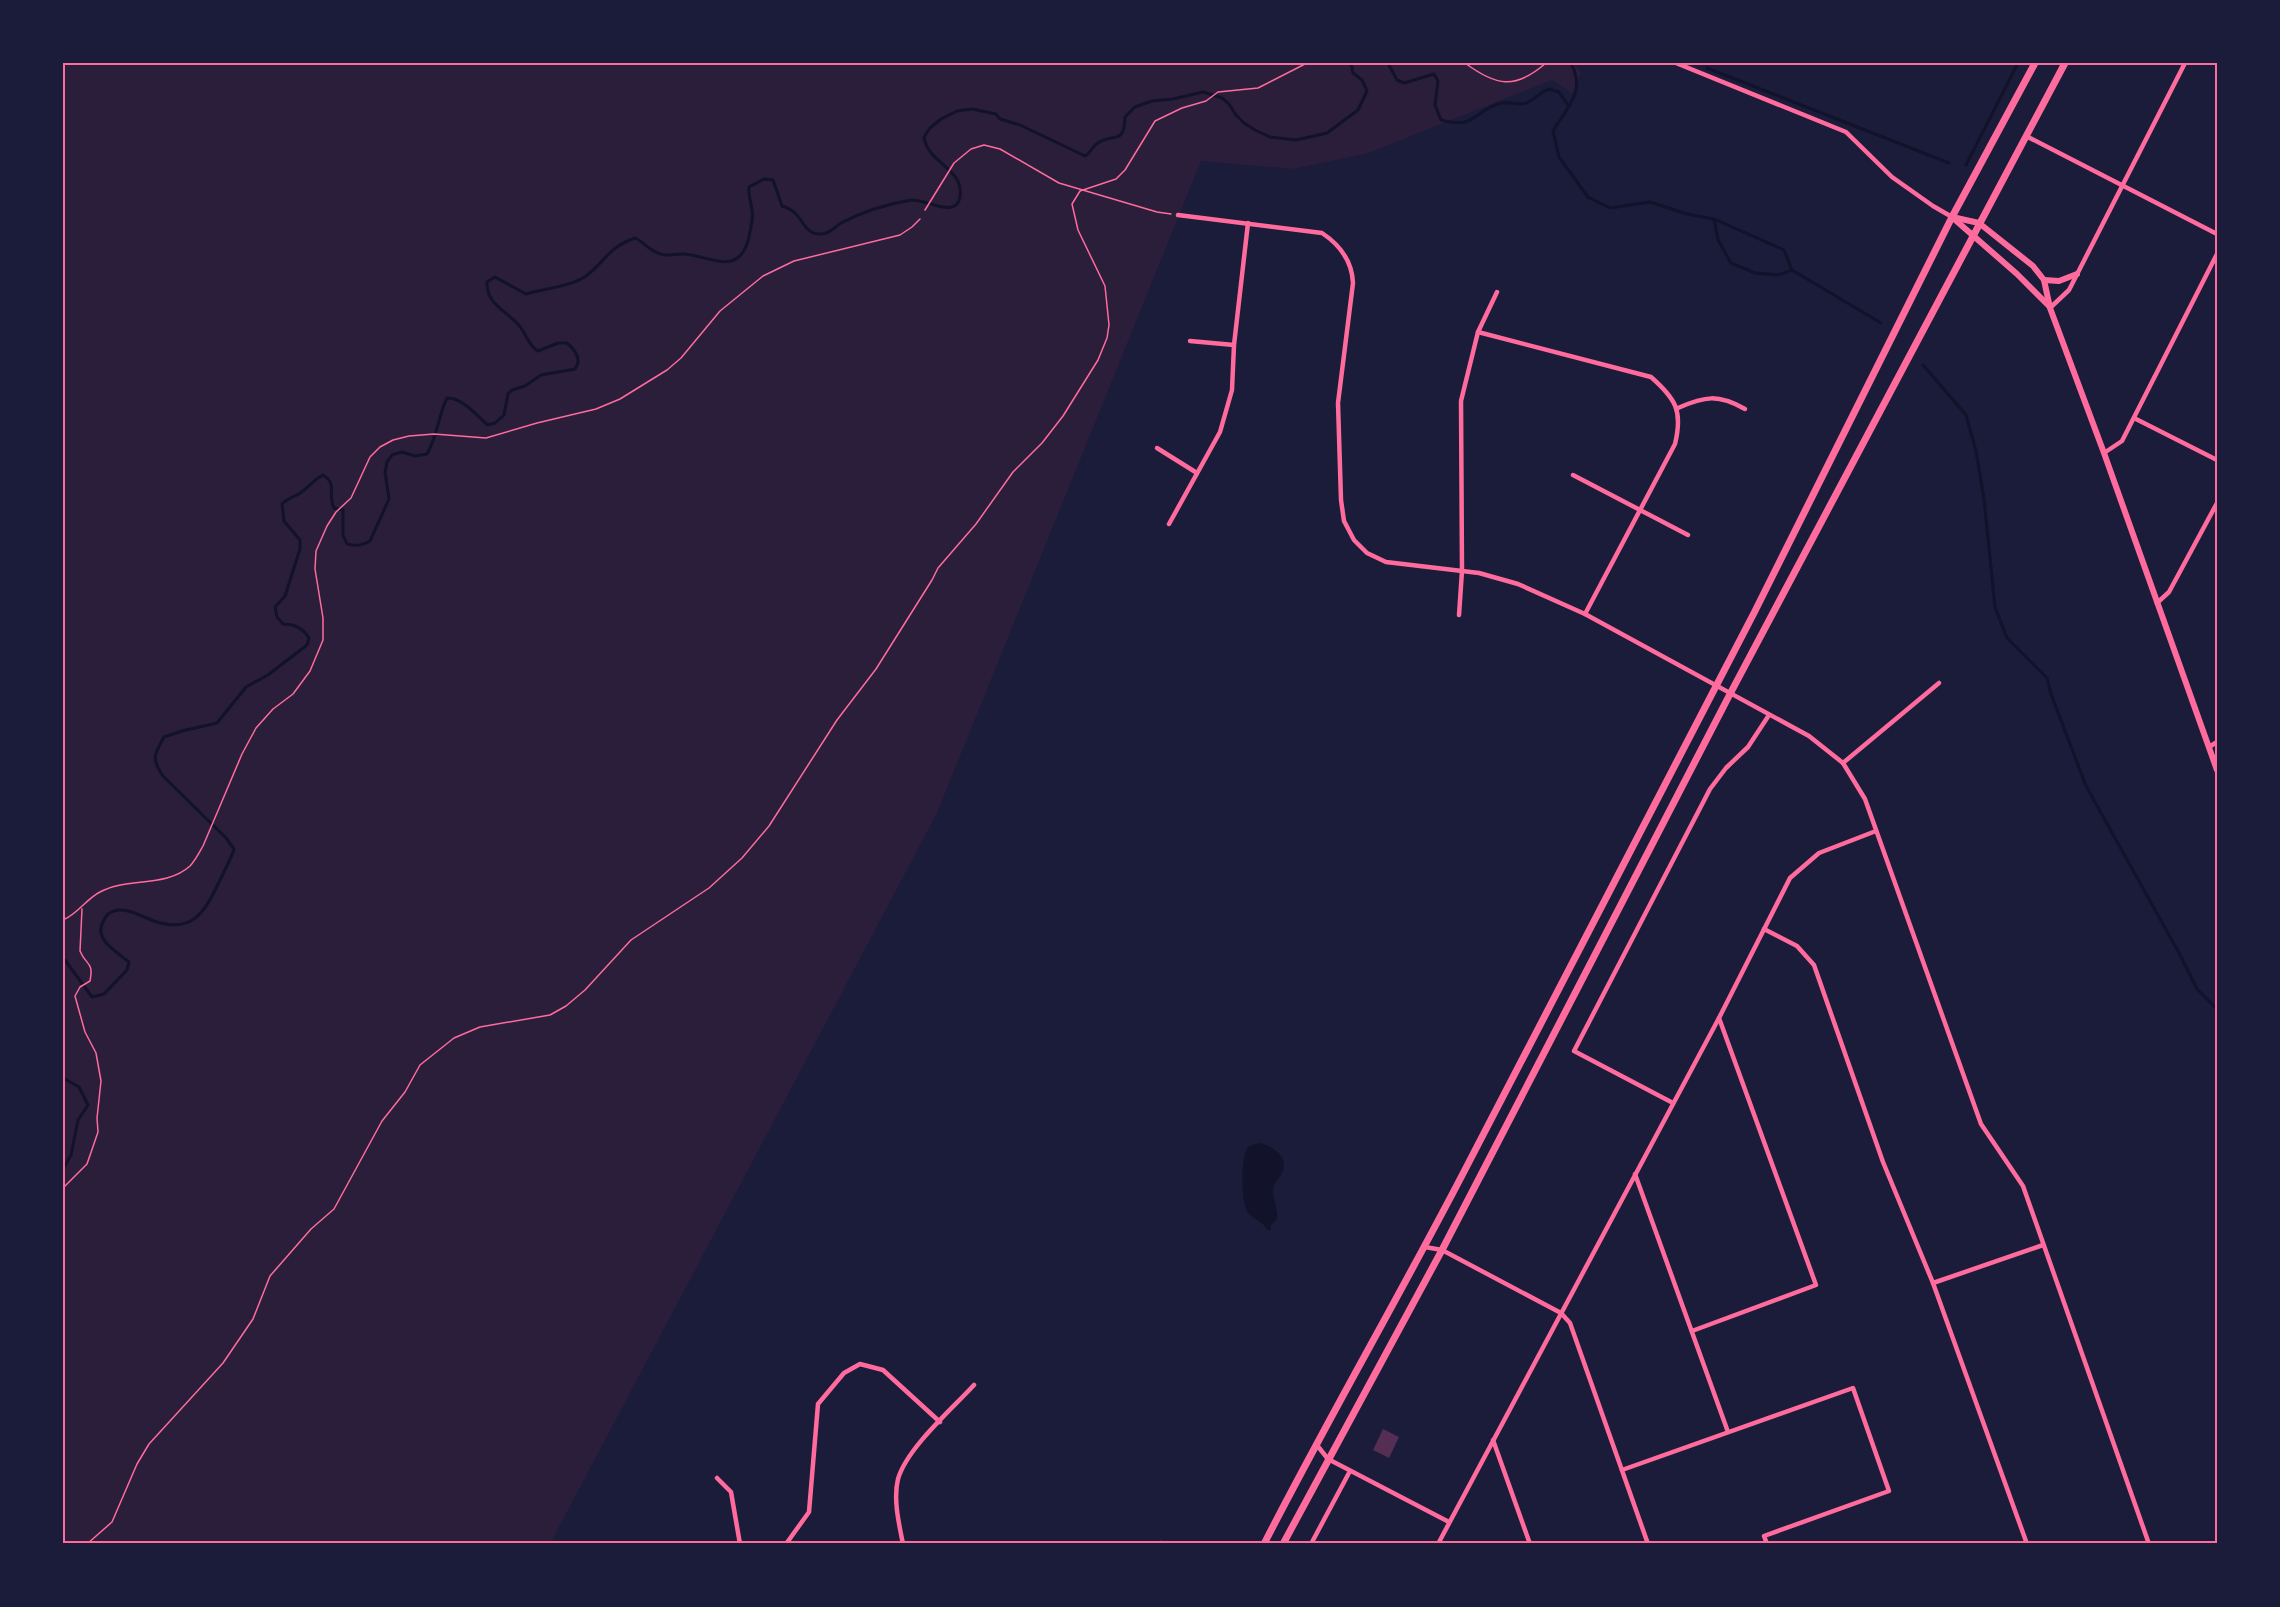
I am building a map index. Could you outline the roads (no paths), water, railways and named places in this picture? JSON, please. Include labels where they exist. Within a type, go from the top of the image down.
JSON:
[{"type":"main road","points":[[1264,1544],[1316,1444],[1425,1247],[1716,687],[1952,217],[2035,63]]},
{"type":"main road","points":[[1283,1544],[1442,1250],[1730,694],[2066,63]]},
{"type":"main road","points":[[1952,217],[1979,223],[2033,266],[2044,280],[2050,308],[2217,770]]},
{"type":"main road","points":[[1952,217],[2017,274],[2050,308]]},
{"type":"main road","points":[[2044,280],[2059,281],[2077,274]]},
{"type":"street","points":[[1676,63],[1846,132],[1892,177],[1952,217]]},
{"type":"street","points":[[2050,308],[2069,290],[2185,63]]},
{"type":"street","points":[[2026,136],[2217,234]]},
{"type":"street","points":[[1178,215],[1322,233],[1334,241],[1343,252],[1352,269],[1353,283],[1338,404],[1341,500],[1344,521],[1354,540],[1367,553],[1386,562],[1462,571],[1518,584],[1585,614],[1809,736],[1843,763],[1864,799],[1981,1124],[2023,1186],[2149,1544]]},
{"type":"street","points":[[1169,524],[1220,432],[1232,390],[1234,345],[1248,223]]},
{"type":"street","points":[[2104,453],[2122,441],[2217,254]]},
{"type":"street","points":[[1459,615],[1462,571],[1461,401],[1478,332],[1497,292]]},
{"type":"street","points":[[1478,332],[1651,377],[1668,392],[1678,408],[1679,428],[1676,444],[1585,614]]},
{"type":"street","points":[[1190,341],[1234,345]]},
{"type":"street","points":[[1678,408],[1696,400],[1717,398],[1731,401],[1745,409]]},
{"type":"street","points":[[2134,418],[2217,460]]},
{"type":"street","points":[[1157,448],[1197,473]]},
{"type":"street","points":[[1573,475],[1688,535]]},
{"type":"street","points":[[2157,603],[2169,592],[2217,503]]},
{"type":"street","points":[[1843,763],[1939,683]]},
{"type":"street","points":[[1673,1103],[1574,1051],[1710,789],[1726,768],[1748,747],[1769,715]]},
{"type":"street","points":[[2209,747],[2217,742]]},
{"type":"street","points":[[1438,1544],[1719,1018],[1790,878],[1819,853],[1876,831]]},
{"type":"street","points":[[1764,929],[1797,946],[1814,965],[1891,1182],[1933,1283],[2027,1544]]},
{"type":"street","points":[[1692,1331],[1816,1285],[1719,1018]]},
{"type":"street","points":[[1635,1174],[1728,1432]]},
{"type":"street","points":[[1933,1283],[2043,1245]]},
{"type":"street","points":[[1425,1247],[1442,1250],[1561,1312],[1570,1323],[1648,1544]]},
{"type":"street","points":[[786,1544],[809,1512],[818,1404],[844,1373],[860,1364],[883,1370],[940,1422]]},
{"type":"street","points":[[903,1544],[897,1511],[898,1480],[911,1453],[974,1385]]},
{"type":"street","points":[[1622,1470],[1852,1388],[1889,1491],[1764,1536],[1767,1544]]},
{"type":"street","points":[[1493,1440],[1530,1544]]},
{"type":"street","points":[[1316,1444],[1328,1459],[1449,1522]]},
{"type":"street","points":[[1311,1544],[1350,1471]]},
{"type":"street","points":[[717,1478],[731,1492],[740,1544]]},
{"type":"waterway","points":[[65,960],[92,997],[104,994],[127,970],[129,962],[103,939],[101,927],[108,914],[124,910],[169,925],[191,921],[199,915],[212,897],[229,862],[234,849],[226,838],[163,776],[155,761],[155,756],[164,737],[217,723],[246,687],[268,675],[307,645],[309,638],[307,635],[298,627],[283,624],[277,617],[275,607],[285,596],[300,549],[300,540],[284,521],[282,504],[323,475],[330,482],[334,508],[343,510],[343,535],[347,544],[367,543],[389,499],[385,472],[387,462],[392,455],[402,452],[415,456],[427,454],[434,440],[447,398],[464,404],[488,425],[495,423],[504,415],[508,394],[512,390],[525,386],[541,375],[575,369],[577,366],[577,355],[567,343],[558,343],[538,351],[532,346],[516,322],[494,303],[490,297],[487,282],[495,277],[526,294],[565,285],[586,276],[612,250],[635,238],[662,254],[685,254],[724,262],[732,261],[739,257],[745,249],[749,237],[753,216],[749,187],[764,179],[773,180],[782,206],[794,212],[808,230],[816,234],[827,233],[858,215],[911,200],[946,208],[952,207],[957,204],[960,197],[957,179],[932,153],[924,137],[930,128],[941,119],[957,111],[972,109],[996,114],[1000,119],[1020,125],[1085,156],[1098,143],[1120,135],[1123,132],[1125,117],[1135,107],[1152,101],[1203,92],[1222,98],[1244,123],[1270,137],[1296,140],[1327,133],[1358,110],[1367,91],[1362,80],[1353,73],[1351,63]]},
{"type":"waterway","points":[[1388,63],[1397,80],[1404,83],[1434,74],[1438,81],[1435,105],[1441,120],[1461,123],[1498,104],[1525,103],[1549,89],[1559,92],[1568,105]]},
{"type":"waterway","points":[[1571,63],[1577,82],[1576,91],[1553,131],[1559,157],[1588,197],[1610,208],[1650,202],[1687,214],[1714,219],[1784,250],[1792,270],[1881,323]]},
{"type":"waterway","points":[[1966,165],[2018,63]]},
{"type":"waterway","points":[[1707,68],[1949,163]]},
{"type":"waterway","points":[[1714,219],[1718,240],[1731,263],[1755,273],[1778,275],[1792,270]]},
{"type":"waterway","points":[[1923,365],[1966,415],[1976,451],[1984,499],[1995,607],[2007,638],[2047,678],[2086,786],[2197,989],[2217,1009]]},
{"type":"waterway","points":[[63,1078],[79,1087],[88,1105],[78,1120],[71,1155],[63,1169]]}]
